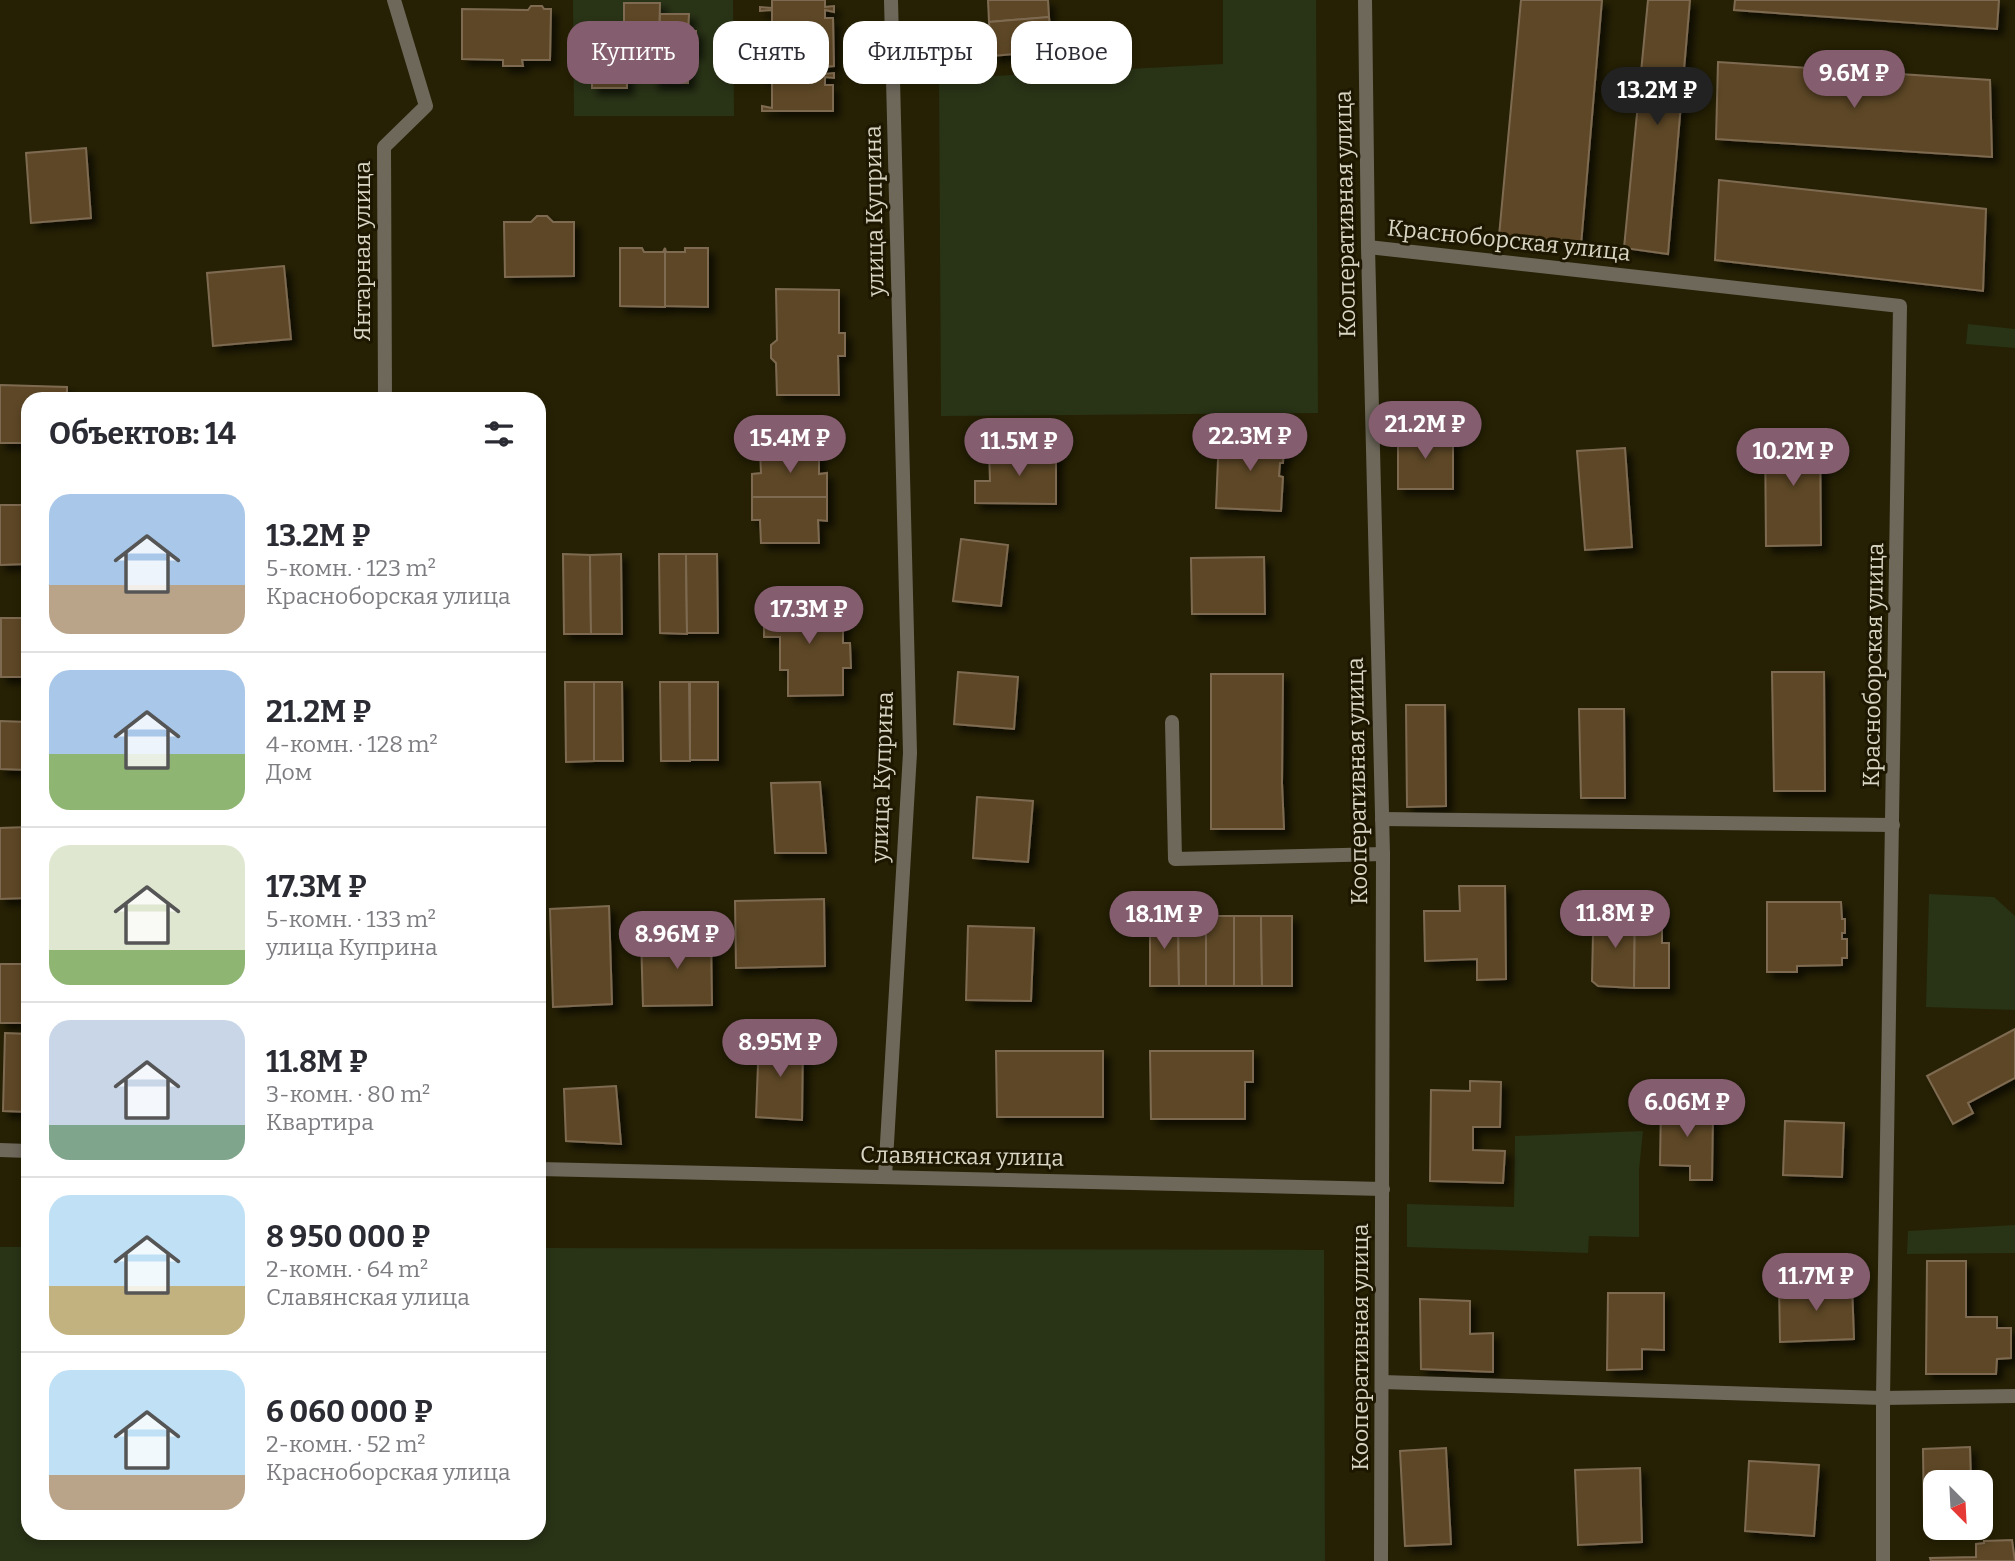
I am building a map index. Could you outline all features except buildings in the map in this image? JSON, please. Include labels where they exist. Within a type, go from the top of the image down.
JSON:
[{"type":"street","name":"Янтарная улица","points":[[385,392],[384,147],[426,106],[394,0]]},
{"type":"street","name":"улица Куприна","points":[[885,1177],[909,752],[891,0]]},
{"type":"street","name":"Кооперативная улица","points":[[1365,0],[1368,247],[1383,854],[1381,1561]]},
{"type":"street","name":"Красноборская улица","points":[[1368,247],[1900,306],[1883,1398],[1883,1561]]},
{"type":"street","points":[[1172,722],[1175,859],[1383,854]]},
{"type":"street","points":[[1382,819],[1893,825]]},
{"type":"street","points":[[0,1150],[21,1151]]},
{"type":"street","name":"Славянская улица","points":[[546,1169],[1383,1189]]},
{"type":"street","points":[[1382,1382],[1883,1398],[2015,1396]]},
{"type":"green space","points":[[573,0],[733,0],[733,21],[713,21],[713,84],[734,84],[734,116],[574,116],[574,84],[699,84],[699,21],[573,21]]},
{"type":"green space","points":[[1223,0],[1316,0],[1318,413],[941,416],[939,84],[997,84],[997,76],[1011,75],[1011,84],[1132,84],[1132,69],[1223,64]]},
{"type":"green space","points":[[1968,324],[2015,329],[2015,348],[1966,344]]},
{"type":"green space","points":[[1929,894],[1994,897],[2015,916],[2015,1010],[1926,1007]]},
{"type":"green space","points":[[1643,1131],[1639,1170],[1639,1237],[1589,1236],[1588,1253],[1407,1247],[1407,1204],[1514,1207],[1515,1136]]},
{"type":"green space","points":[[2015,1225],[2015,1253],[1907,1254],[1908,1231]]},
{"type":"green space","points":[[0,1247],[21,1247],[21,1540],[546,1540],[546,1248],[1324,1250],[1325,1561],[0,1561]]}]
